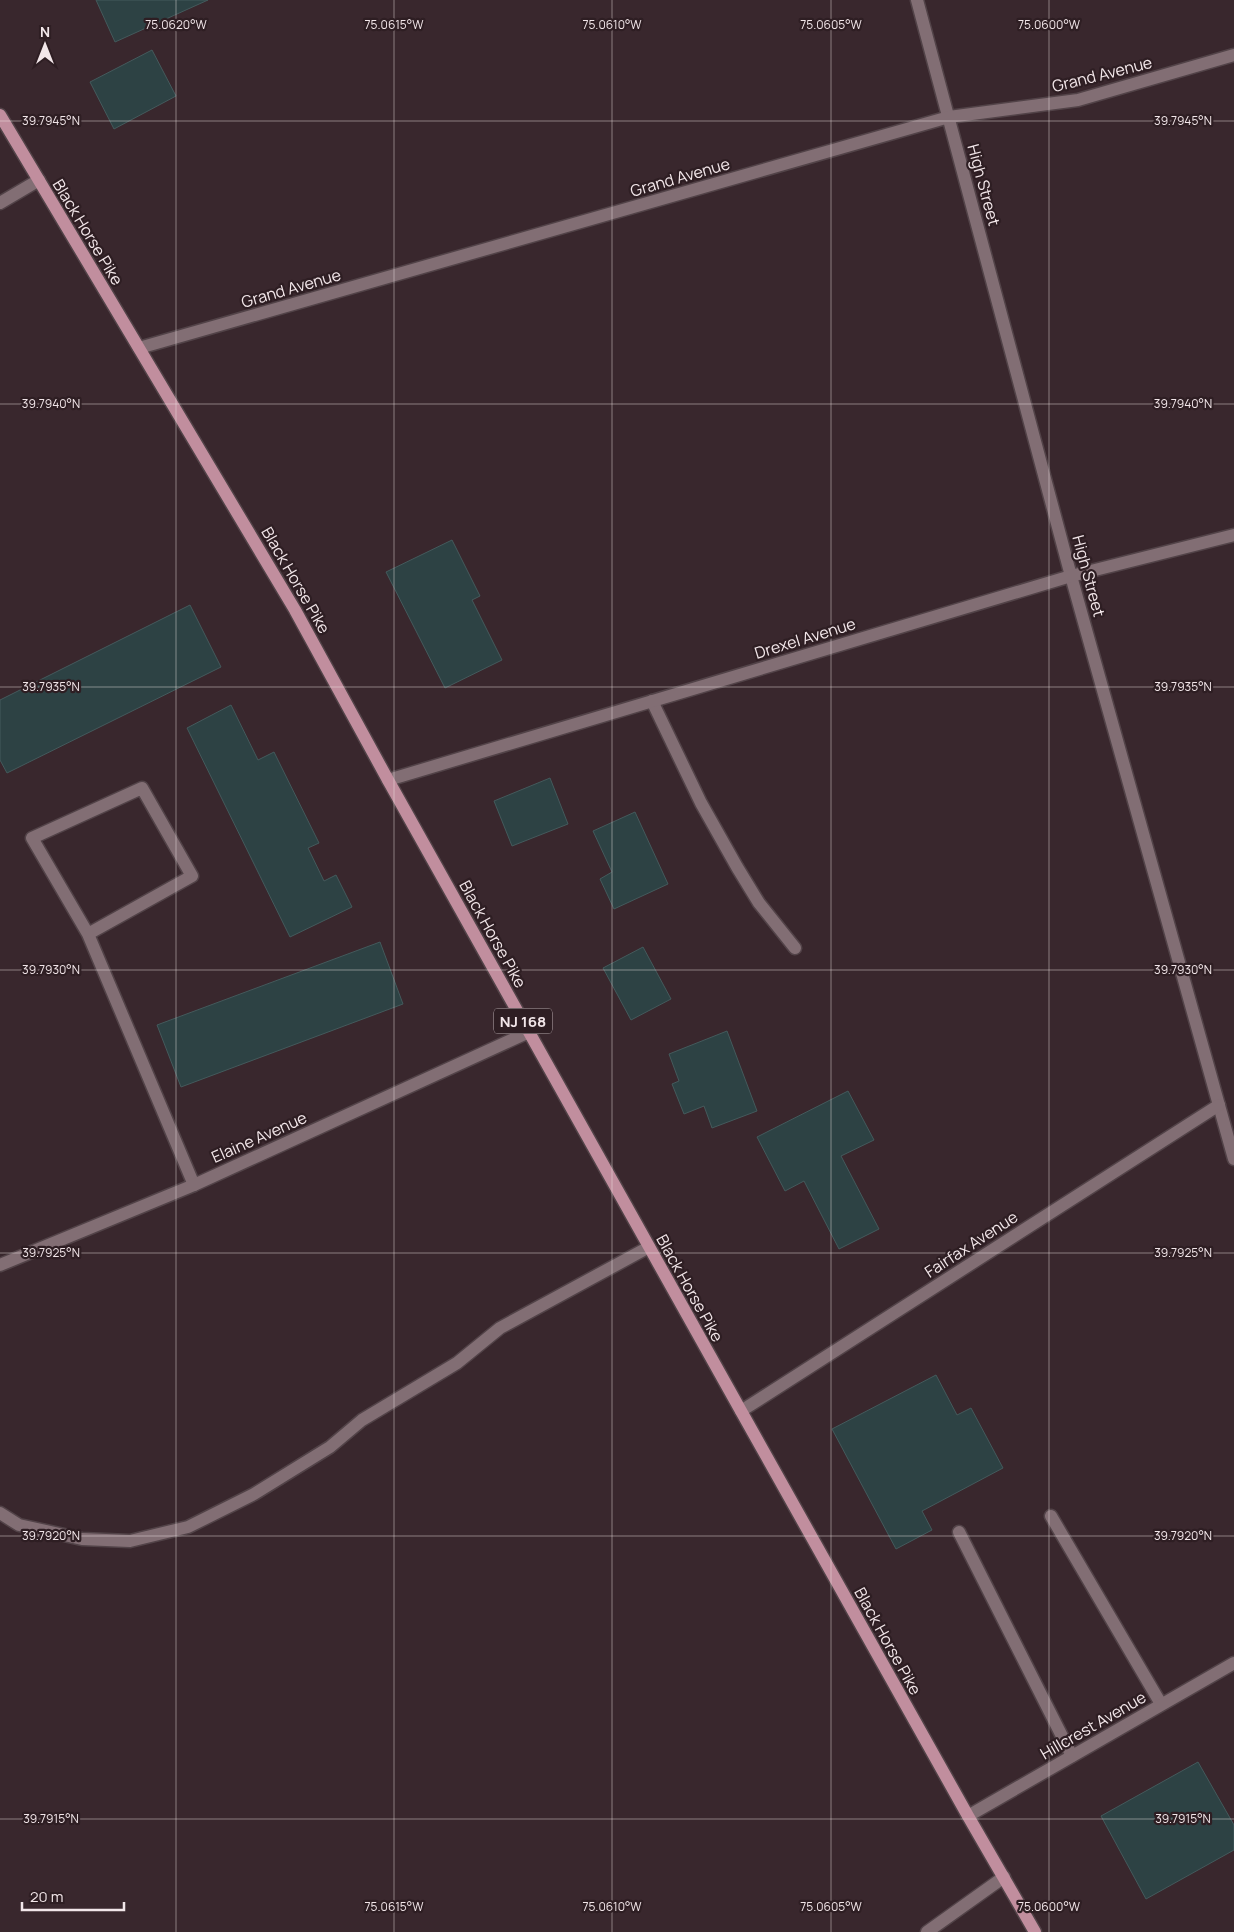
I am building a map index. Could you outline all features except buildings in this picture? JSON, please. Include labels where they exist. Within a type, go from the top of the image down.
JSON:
[{"type":"main road","name":"Black Horse Pike","points":[[0,115],[296,610],[388,780],[649,1247],[1035,1932]]},
{"type":"street","name":"High Street","points":[[917,0],[1071,576],[1234,1159]]},
{"type":"street","name":"Grand Avenue","points":[[139,348],[949,117],[1078,100],[1234,55]]},
{"type":"street","points":[[0,203],[39,180]]},
{"type":"street","name":"Drexel Avenue","points":[[388,780],[1071,576],[1234,535]]},
{"type":"street","points":[[652,701],[701,803],[737,867],[759,903],[794,948]]},
{"type":"street","points":[[88,934],[192,876],[142,788],[32,838],[88,934],[194,1185]]},
{"type":"street","name":"Elaine Avenue","points":[[0,1265],[194,1185],[529,1032]]},
{"type":"street","name":"Fairfax Avenue","points":[[741,1411],[1218,1104]]},
{"type":"street","points":[[0,1513],[19,1525],[82,1539],[130,1541],[188,1527],[254,1494],[330,1447],[362,1420],[457,1363],[500,1328],[649,1247]]},
{"type":"street","points":[[1051,1516],[1161,1704]]},
{"type":"street","points":[[959,1532],[1072,1756]]},
{"type":"street","name":"Hillcrest Avenue","points":[[968,1816],[1234,1663]]},
{"type":"street","points":[[927,1932],[1004,1877]]}]
